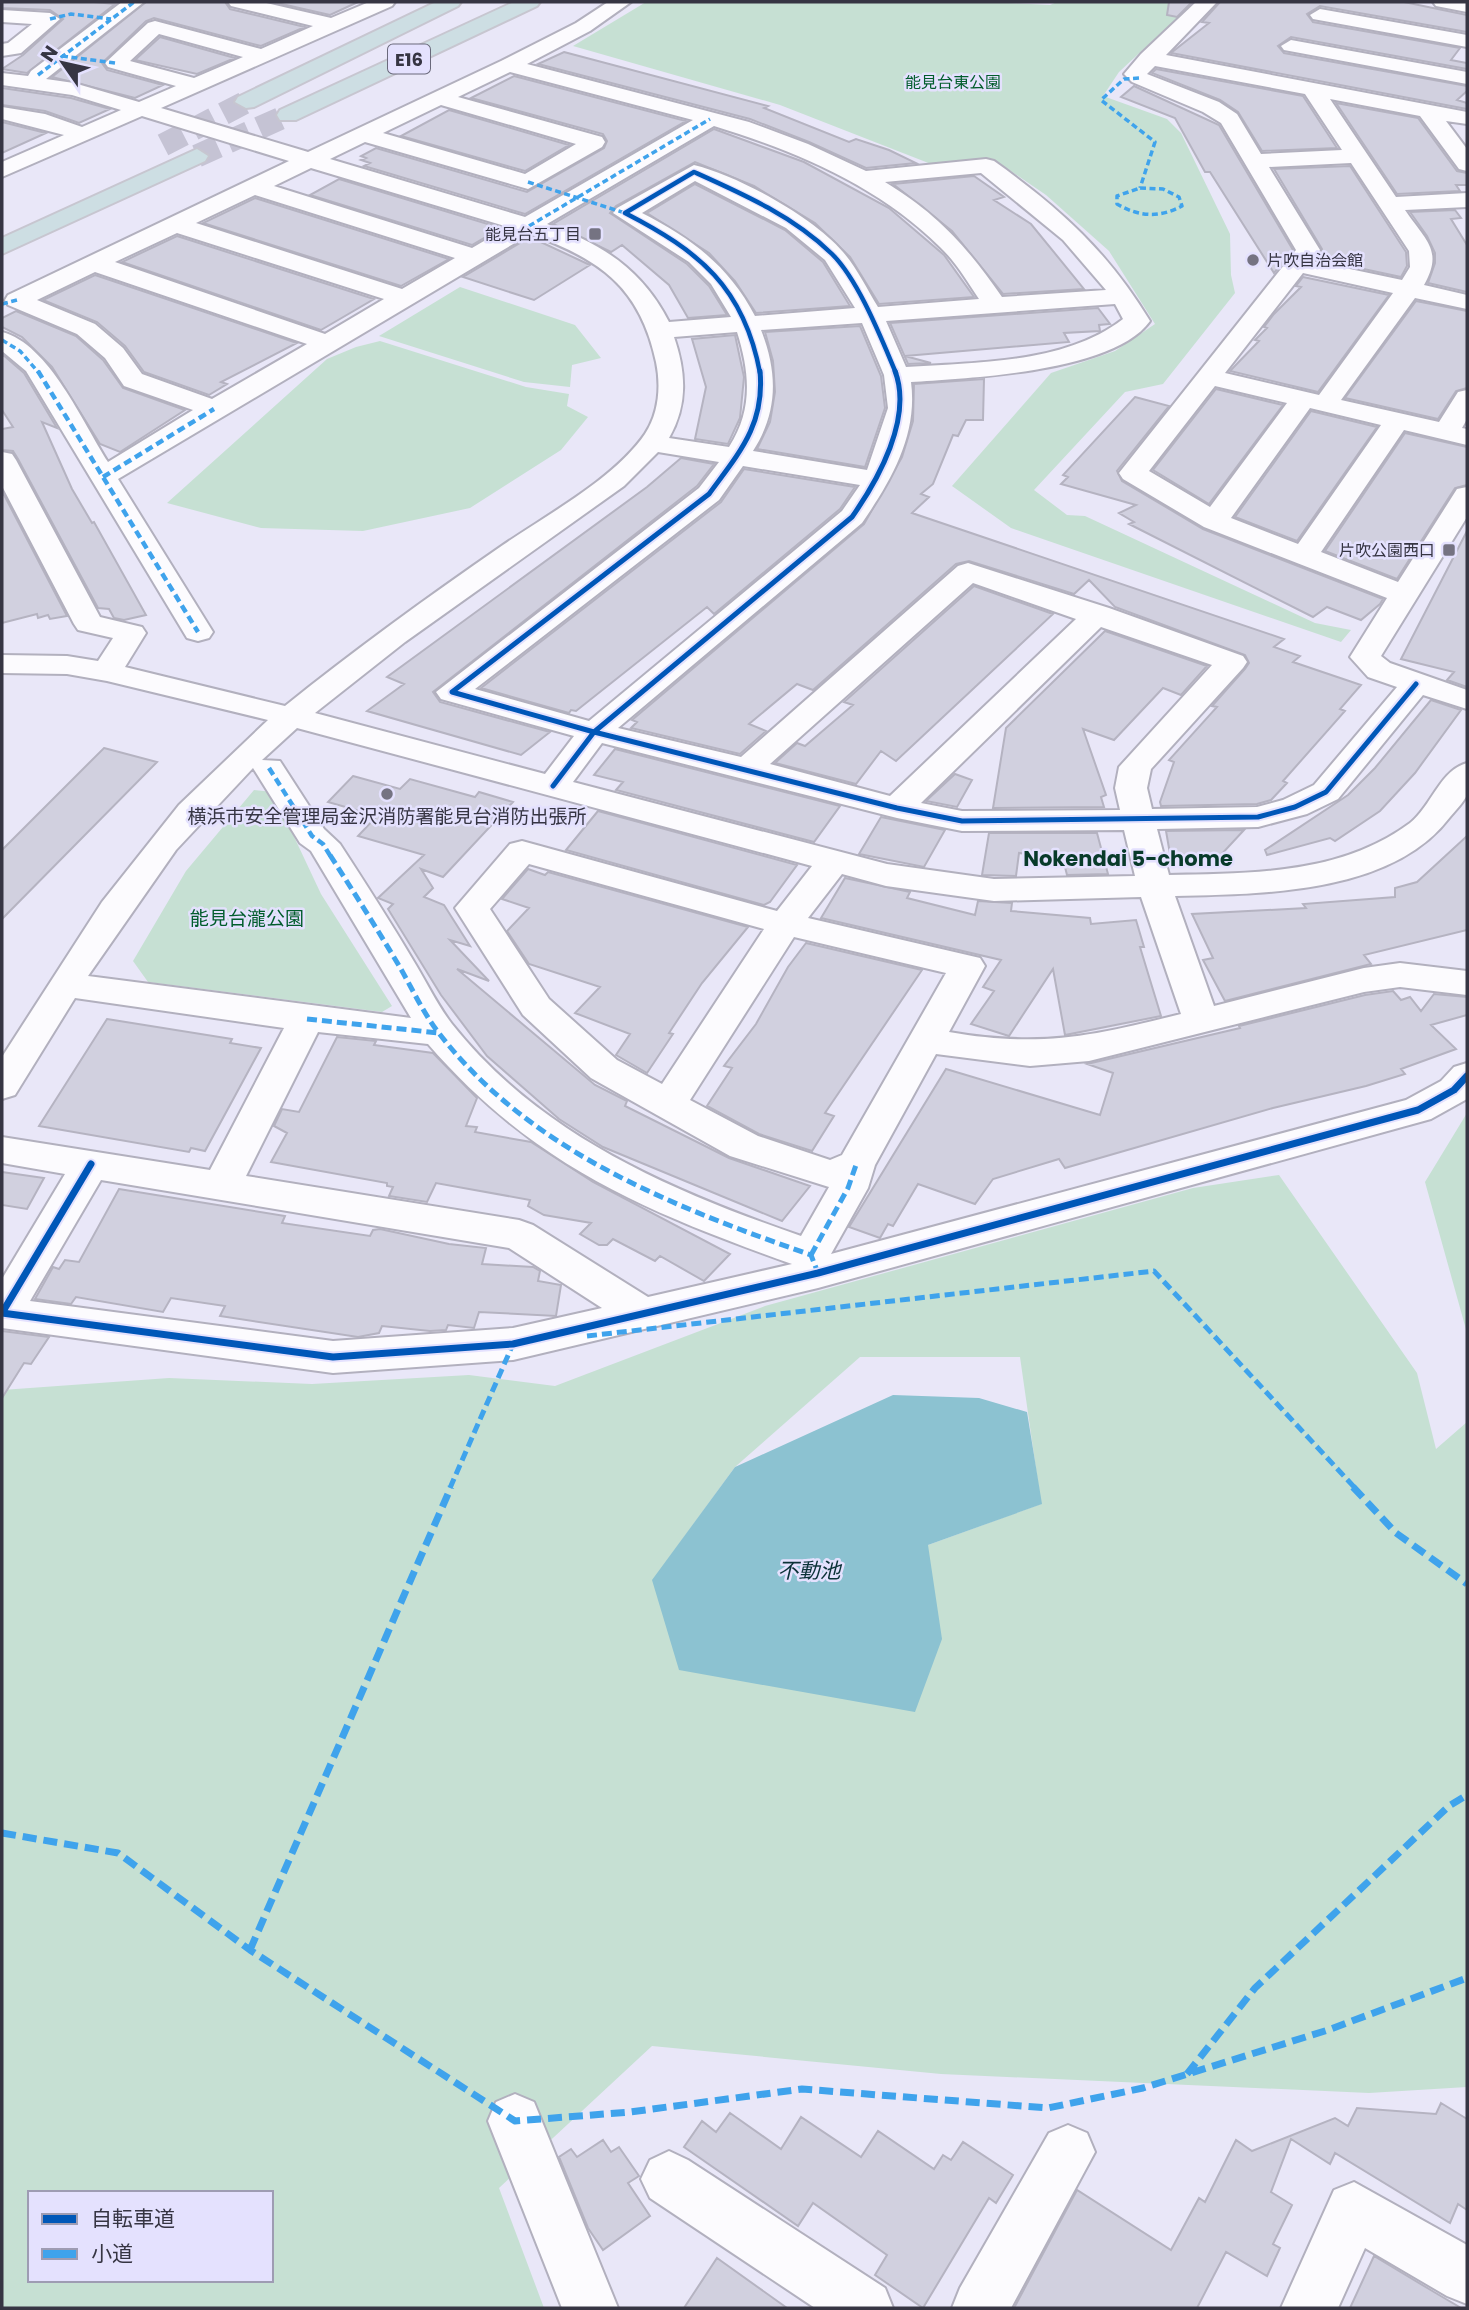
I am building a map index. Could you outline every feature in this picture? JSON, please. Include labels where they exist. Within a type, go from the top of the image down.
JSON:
[{"type":"highway","name":"E16","points":[[451,2],[254,105],[486,2]]},
{"type":"highway","name":"E16","points":[[288,115],[530,2]]},
{"type":"highway","points":[[308,106],[551,2]]},
{"type":"highway","points":[[2,224],[171,148]]},
{"type":"highway","points":[[2,247],[197,156]]},
{"type":"highway","points":[[25,214],[82,185]]},
{"type":"street","points":[[38,75],[134,2]]},
{"type":"street","points":[[238,2],[333,26]]},
{"type":"street","points":[[2,170],[384,2]]},
{"type":"street","points":[[9,302],[508,65],[583,27],[621,2]]},
{"type":"street","points":[[1207,2],[1148,58],[1135,74],[1211,107],[1229,119],[1308,250],[1299,265],[1133,473],[1214,520],[1403,594]]},
{"type":"street","points":[[1443,2],[1467,6]]},
{"type":"street","points":[[1260,79],[1326,8],[1467,41]]},
{"type":"street","points":[[2,16],[50,19],[71,15],[111,19]]},
{"type":"street","points":[[2,50],[14,50],[50,19]]},
{"type":"street","points":[[115,63],[155,27],[265,56]]},
{"type":"street","points":[[1291,46],[1467,78]]},
{"type":"street","points":[[62,57],[115,63],[196,85]]},
{"type":"street","points":[[1148,58],[1467,118]]},
{"type":"street","points":[[508,65],[710,119],[805,151],[861,178],[916,213],[950,242],[995,305]]},
{"type":"street","points":[[2,79],[74,89],[144,109],[529,226],[590,250],[616,267],[638,287],[652,307],[673,375],[673,399],[666,421],[652,443],[614,480],[289,716],[189,814],[130,887],[2,1086]]},
{"type":"street","points":[[1214,520],[1409,289],[1422,267],[1421,251],[1392,204],[1312,89]]},
{"type":"street","points":[[439,98],[594,142],[528,182]]},
{"type":"street","points":[[1427,110],[1467,164]]},
{"type":"street","points":[[2,113],[37,119],[83,134]]},
{"type":"street","points":[[103,477],[214,409],[710,119]]},
{"type":"street","points":[[363,134],[625,213],[687,248],[708,266],[746,323],[762,375],[759,413],[736,458],[709,494],[452,692],[594,732],[747,768],[897,808],[962,821],[1258,817],[1295,807],[1326,792],[1416,684]]},
{"type":"street","points":[[1255,161],[1357,156]]},
{"type":"street","points":[[861,178],[986,166],[1062,223],[1098,261],[1124,296],[1137,321],[1111,342],[1040,361],[995,368],[897,375]]},
{"type":"street","points":[[553,786],[594,732],[852,516],[878,480],[901,408],[897,375],[870,313],[834,256],[794,223],[745,195],[694,172],[625,213]]},
{"type":"street","points":[[251,186],[476,257]]},
{"type":"street","points":[[1392,204],[1467,200]]},
{"type":"street","points":[[174,224],[405,298]]},
{"type":"street","points":[[93,263],[328,342]]},
{"type":"street","points":[[1299,265],[1467,302]]},
{"type":"street","points":[[660,330],[1124,296]]},
{"type":"street","points":[[9,302],[86,329],[114,354],[133,380],[214,409]]},
{"type":"street","points":[[2,340],[20,351],[36,367],[198,632]]},
{"type":"street","points":[[1209,377],[1457,434],[1467,398]]},
{"type":"street","points":[[1304,556],[1397,421]]},
{"type":"street","points":[[652,443],[878,480]]},
{"type":"street","points":[[6,477],[89,624],[131,634],[107,672]]},
{"type":"street","points":[[1467,495],[1365,657],[1379,670],[1467,700]]},
{"type":"street","points":[[747,768],[968,572],[1098,614],[1232,662],[1135,767],[1131,788],[1154,885],[1201,1020]]},
{"type":"street","points":[[897,808],[1098,614]]},
{"type":"street","points":[[2,664],[67,665],[107,672],[289,716],[833,862],[886,875],[994,890],[1271,883],[1352,867],[1388,852],[1424,829],[1467,773]]},
{"type":"street","points":[[269,768],[312,836],[323,844],[439,1033],[493,1090],[550,1137],[615,1177],[694,1215],[815,1264]]},
{"type":"street","points":[[815,1264],[856,1165],[967,965],[785,924],[522,851],[472,908],[536,1007],[604,1069],[744,1146],[831,1174],[856,1165]]},
{"type":"street","points":[[667,1106],[785,924],[833,862]]},
{"type":"street","points":[[927,1040],[976,1049],[1054,1052],[1089,1049],[1376,978],[1401,975],[1467,983]]},
{"type":"street","points":[[66,985],[307,1019],[439,1033]]},
{"type":"street","points":[[222,1185],[307,1019]]},
{"type":"street","points":[[91,1164],[2,1313],[333,1357],[513,1344],[642,1313],[815,1264],[1418,1110],[1454,1090],[1467,1076]]},
{"type":"street","points":[[2,1150],[519,1235],[642,1313]]},
{"type":"street","points":[[515,2121],[590,2308]]},
{"type":"street","points":[[980,2308],[1068,2152]]},
{"type":"street","points":[[669,2179],[865,2308]]},
{"type":"street","points":[[1309,2308],[1354,2210],[1467,2276]]},
{"type":"green space","name":"能見台東公園","points":[[646,2],[988,2],[1050,5],[1057,2],[1194,2],[1119,72],[1103,96],[1167,119],[1181,133],[1230,234],[1231,275],[1235,293],[1163,384],[1125,392],[1034,490],[1067,515],[1085,516],[1315,623],[1351,630],[1341,642],[1011,528],[952,486],[1051,373],[1115,351],[1155,324],[1109,251],[1046,195],[996,161],[931,164],[780,105],[573,46]]},
{"type":"green space","points":[[460,287],[575,325],[601,358],[572,365],[570,387],[524,382],[379,336]]},
{"type":"green space","points":[[380,341],[526,387],[569,394],[567,406],[588,417],[561,450],[470,508],[363,531],[261,528],[167,503],[327,359]]},
{"type":"green space","name":"能見台瀧公園","points":[[254,790],[273,792],[321,894],[392,1006],[382,1012],[148,982],[133,961],[186,871]]},
{"type":"green space","points":[[1467,1113],[1467,1333],[1425,1182]]},
{"type":"green space","points":[[1279,1175],[1417,1373],[1436,1449],[1467,1422],[1467,2087],[1369,2093],[941,2074],[652,2046],[499,2188],[544,2308],[2,2308],[2,1390],[169,1378],[312,1384],[469,1375],[555,1386],[765,1306],[1193,1188]],"holes":[[[860,1357],[1020,1357],[1041,1504],[928,1545],[663,1566],[735,1467]]]},
{"type":"water","name":"不動池","points":[[893,1395],[979,1398],[1027,1412],[1042,1504],[928,1545],[942,1639],[915,1712],[679,1670],[652,1580],[735,1467]]},
{"type":"building","points":[[2,2],[115,4],[27,73],[2,69],[23,55],[63,19],[50,10],[2,8]]},
{"type":"building","points":[[146,2],[225,2],[230,9],[305,27],[261,46],[154,18],[146,21],[102,63],[107,70],[163,85],[135,98],[52,77]]},
{"type":"building","points":[[273,2],[358,2],[330,15]]},
{"type":"building","points":[[1169,2],[1192,2],[1177,17],[1167,15]]},
{"type":"building","points":[[1220,2],[1404,2],[1467,15],[1467,32],[1320,6],[1307,14],[1313,22],[1460,48],[1451,60],[1467,63],[1467,69],[1291,37],[1278,46],[1284,53],[1467,86],[1467,91],[1457,100],[1467,103],[1467,109],[1171,53],[1209,23],[1202,22]]},
{"type":"building","points":[[160,37],[235,58],[197,74],[135,60]]},
{"type":"building","points":[[564,52],[768,106],[764,108],[849,142],[856,139],[916,163],[866,168],[750,119],[538,64]]},
{"type":"building","points":[[1156,69],[1303,96],[1337,148],[1262,151],[1238,112],[1220,100],[1152,73]]},
{"type":"building","points":[[514,76],[686,121],[525,214],[364,166],[370,163],[361,160],[366,158],[361,156],[376,148],[527,192],[604,148],[607,141],[603,134],[471,98]]},
{"type":"building","points":[[1134,86],[1219,125],[1293,250],[1274,273],[1210,172],[1205,172],[1175,118],[1121,97]]},
{"type":"building","points":[[2,88],[71,98],[110,109],[79,123],[45,111],[2,105]]},
{"type":"building","points":[[1336,103],[1418,118],[1457,171],[1467,173],[1467,185],[1456,185],[1460,191],[1397,194]]},
{"type":"building","points":[[449,110],[569,145],[525,171],[401,136]]},
{"type":"building","points":[[2,122],[46,133],[2,153]]},
{"type":"building","points":[[714,129],[804,162],[889,208],[944,255],[974,297],[879,304],[850,257],[815,223],[754,186],[695,162],[616,206],[610,213],[687,264],[709,286],[727,315],[688,318],[669,285],[622,245],[611,252],[553,224]]},
{"type":"building","points":[[1350,166],[1406,252],[1407,266],[1401,277],[1317,259],[1322,249],[1274,169]]},
{"type":"building","points":[[974,176],[1004,197],[994,200],[1031,224],[1084,289],[1003,294],[952,231],[893,184]]},
{"type":"building","points":[[339,179],[501,228],[472,245],[310,195]]},
{"type":"building","points":[[695,184],[785,230],[823,262],[850,306],[756,313],[735,281],[709,253],[647,213]]},
{"type":"building","points":[[255,198],[449,259],[401,286],[203,223]]},
{"type":"building","points":[[1455,210],[1461,218],[1451,219],[1467,245],[1467,292],[1428,283],[1435,263],[1435,253],[1410,212]]},
{"type":"building","points":[[177,236],[374,299],[321,330],[122,262]]},
{"type":"building","points":[[530,237],[590,265],[534,300],[463,277]]},
{"type":"building","points":[[95,275],[297,343],[221,382],[227,384],[209,395],[144,372],[125,346],[97,322],[43,300]]},
{"type":"building","points":[[1303,277],[1389,295],[1318,392],[1230,371],[1259,341],[1255,340],[1267,328],[1264,327],[1274,314],[1301,287],[1296,286]]},
{"type":"building","points":[[1416,301],[1467,311],[1467,388],[1456,391],[1438,419],[1345,398]]},
{"type":"building","points":[[1098,308],[1110,324],[1099,325],[1100,331],[1064,333],[1069,342],[905,356],[931,363],[908,364],[890,323]]},
{"type":"building","points":[[16,311],[76,336],[103,360],[123,388],[185,410],[120,452],[100,444],[52,367],[22,337],[2,327],[2,318]]},
{"type":"building","points":[[860,326],[881,376],[885,408],[865,467],[757,449],[770,422],[775,392],[773,361],[765,332]]},
{"type":"building","points":[[735,335],[744,377],[740,418],[728,444],[695,439],[706,387],[692,339]]},
{"type":"building","points":[[2,354],[24,373],[57,428],[42,422],[72,489],[92,523],[94,522],[146,615],[124,620],[114,618],[109,609],[98,608],[18,459],[13,451],[2,450],[2,429],[13,427],[2,410]]},
{"type":"building","points":[[984,379],[983,420],[966,420],[958,436],[953,435],[933,484],[921,494],[929,497],[912,513],[1284,639],[1274,647],[1300,656],[1293,662],[1361,685],[1340,709],[1345,711],[1283,781],[1287,783],[1271,800],[1257,804],[1161,806],[1160,802],[1174,762],[1169,760],[1217,707],[1212,706],[1245,669],[1249,663],[1245,655],[1115,607],[1089,580],[1074,594],[969,561],[956,564],[813,690],[797,684],[749,724],[766,731],[740,754],[631,728],[637,722],[632,720],[864,524],[902,457],[913,421],[914,384]]},
{"type":"building","points":[[1216,389],[1283,405],[1209,504],[1153,470]]},
{"type":"building","points":[[1135,397],[1169,406],[1117,471],[1122,481],[1203,529],[1383,599],[1380,604],[1361,620],[1327,607],[1313,617],[1129,524],[1134,522],[1119,513],[1136,505],[1061,484],[1068,477],[1063,475]]},
{"type":"building","points":[[1311,411],[1377,427],[1297,541],[1235,517]]},
{"type":"building","points":[[1405,433],[1467,447],[1467,485],[1455,488],[1397,579],[1325,551]]},
{"type":"building","points":[[681,458],[714,464],[697,486],[433,692],[440,702],[550,732],[521,755],[367,711],[404,684],[387,677],[647,487]]},
{"type":"building","points":[[744,469],[855,487],[840,509],[714,614],[707,607],[576,711],[571,710],[569,713],[481,688],[721,502]]},
{"type":"building","points":[[2,491],[67,616],[50,619],[48,615],[38,618],[37,614],[2,623]]},
{"type":"building","points":[[1467,531],[1467,687],[1447,680],[1454,672],[1401,659]]},
{"type":"building","points":[[974,586],[1053,614],[896,761],[881,751],[856,784],[775,763],[797,743],[805,746],[853,705],[844,702]]},
{"type":"building","points":[[1105,631],[1207,666],[1181,695],[1163,688],[1114,740],[1083,729],[1106,795],[1101,797],[1104,807],[993,808],[1006,728]]},
{"type":"building","points":[[1431,700],[1461,710],[1415,773],[1380,811],[1335,841],[1330,838],[1267,855],[1265,850],[1348,795],[1375,768]]},
{"type":"building","points":[[104,748],[157,762],[2,919],[2,850]]},
{"type":"building","points":[[615,749],[840,806],[814,842],[616,790],[623,782],[594,775]]},
{"type":"building","points":[[955,774],[972,780],[957,807],[926,801]]},
{"type":"building","points":[[353,776],[400,789],[410,779],[475,797],[479,792],[513,802],[443,877],[421,869],[433,888],[424,897],[444,905],[470,946],[450,940],[489,981],[457,969],[595,1085],[627,1101],[625,1106],[729,1158],[810,1186],[782,1221],[603,1147],[559,1119],[487,1056],[441,995],[388,909],[393,904],[378,898],[424,855],[358,836],[377,816],[328,802]]},
{"type":"building","points":[[598,811],[797,865],[770,902],[764,905],[566,850]]},
{"type":"building","points":[[881,817],[945,830],[924,867],[859,854]]},
{"type":"building","points":[[1244,830],[1219,857],[1170,854],[1166,831]]},
{"type":"building","points":[[989,833],[1097,833],[1108,874],[1067,875],[1063,859],[1019,853],[1016,876],[982,875]]},
{"type":"building","points":[[1467,836],[1467,930],[1364,955],[1371,964],[1225,1001],[1203,960],[1213,958],[1192,914],[1306,908],[1303,904],[1395,897],[1395,888],[1417,882]]},
{"type":"building","points":[[528,869],[545,875],[548,872],[748,927],[702,983],[647,1073],[616,1055],[630,1034],[575,1013],[600,987],[529,964],[507,931],[529,908],[502,899]]},
{"type":"building","points":[[845,878],[910,892],[907,898],[975,915],[978,901],[1012,903],[1011,911],[1090,918],[1091,924],[1136,920],[1144,947],[1140,947],[1161,1016],[1065,1035],[1053,969],[1009,1036],[971,1024],[994,991],[983,987],[1001,960],[821,918]]},
{"type":"building","points":[[806,943],[922,970],[825,1113],[834,1116],[812,1151],[759,1134],[707,1106],[732,1068],[724,1066],[756,1024],[788,967]]},
{"type":"building","points":[[1393,991],[1401,1000],[1410,997],[1421,1011],[1434,994],[1467,997],[1467,1015],[1431,1025],[1456,1049],[1401,1069],[1405,1074],[1366,1086],[1273,1108],[1065,1168],[1059,1159],[993,1179],[975,1204],[918,1184],[893,1226],[888,1224],[880,1238],[849,1227],[946,1069],[1100,1115],[1113,1073],[1087,1064],[1365,995]]},
{"type":"building","points":[[107,1019],[232,1039],[230,1043],[261,1048],[205,1151],[191,1148],[189,1152],[39,1126]]},
{"type":"building","points":[[337,1037],[376,1041],[374,1045],[433,1053],[477,1098],[466,1126],[477,1127],[475,1132],[531,1142],[593,1182],[730,1254],[704,1281],[660,1256],[655,1261],[613,1239],[607,1245],[599,1245],[580,1234],[591,1223],[544,1215],[528,1206],[530,1200],[436,1183],[427,1202],[389,1196],[393,1187],[387,1186],[387,1183],[271,1162],[287,1133],[274,1126],[282,1109],[299,1112]]},
{"type":"building","points":[[2,1172],[44,1178],[27,1209],[2,1205]]},
{"type":"building","points":[[119,1189],[285,1216],[282,1223],[370,1236],[373,1230],[380,1229],[449,1244],[486,1248],[482,1264],[533,1267],[540,1271],[538,1281],[561,1285],[556,1316],[479,1312],[474,1328],[448,1325],[446,1330],[430,1331],[382,1326],[379,1333],[358,1337],[220,1316],[225,1306],[171,1298],[163,1312],[76,1297],[71,1304],[35,1299],[53,1267],[59,1269],[65,1260],[79,1262]]},
{"type":"building","points":[[2,1331],[49,1337],[31,1364],[24,1363],[2,1398]]},
{"type":"building","points":[[1441,2103],[1467,2119],[1467,2210],[1458,2204],[1450,2223],[1335,2153],[1330,2164],[1291,2139],[1271,2192],[1292,2205],[1273,2244],[1280,2248],[1267,2276],[1226,2252],[1197,2308],[1014,2308],[1077,2190],[1171,2250],[1199,2198],[1205,2202],[1236,2140],[1252,2151],[1335,2118],[1348,2126],[1357,2108],[1436,2114]]},
{"type":"building","points":[[730,2113],[781,2149],[801,2117],[861,2157],[878,2131],[934,2169],[943,2155],[951,2160],[963,2142],[1013,2175],[996,2203],[989,2198],[923,2308],[875,2275],[887,2255],[813,2203],[798,2226],[684,2147],[702,2121],[716,2132]]},
{"type":"building","points":[[603,2140],[611,2152],[619,2147],[639,2176],[628,2183],[650,2216],[603,2250],[588,2228],[559,2157],[571,2149],[577,2157]]},
{"type":"building","points":[[1374,2256],[1434,2292],[1461,2308],[1350,2308]]},
{"type":"building","points":[[717,2258],[787,2308],[684,2308]]},
{"type":"tunnel","points":[[163,145],[246,102]]},
{"type":"tunnel","points":[[197,156],[288,115]]},
{"type":"marked path","points":[[38,75],[134,2]]},
{"type":"marked path","points":[[50,19],[71,14],[111,19]]},
{"type":"marked path","points":[[62,56],[115,63]]},
{"type":"marked path","points":[[1139,78],[1124,79],[1101,100],[1155,142],[1140,188]]},
{"type":"marked path","points":[[529,226],[710,119]]},
{"type":"marked path","points":[[528,182],[625,213]]},
{"type":"marked path","points":[[1140,188],[1163,189],[1179,197],[1182,206],[1166,213],[1149,215],[1133,212],[1117,204],[1117,196],[1140,188]]},
{"type":"marked path","points":[[2,304],[17,300]]},
{"type":"marked path","points":[[2,340],[20,351],[36,367],[198,632]]},
{"type":"marked path","points":[[103,477],[214,409]]},
{"type":"marked path","points":[[269,768],[312,836],[323,844],[434,1026],[477,1076],[518,1113],[609,1172],[708,1217],[811,1255],[818,1273]]},
{"type":"marked path","points":[[307,1019],[439,1033]]},
{"type":"marked path","points":[[811,1255],[848,1188],[856,1165]]},
{"type":"marked path","points":[[587,1336],[1154,1271],[1396,1533],[1467,1584]]},
{"type":"marked path","points":[[250,1950],[513,1344],[518,1344]]},
{"type":"marked path","points":[[1187,2074],[1255,1988],[1449,1806],[1467,1795]]},
{"type":"marked path","points":[[2,1833],[118,1853],[250,1950],[515,2121],[630,2112],[802,2089],[1048,2108],[1143,2088],[1328,2030],[1467,1978]]},
{"type":"cycle path","points":[[553,786],[594,732],[852,517],[878,480],[901,408],[897,375],[870,313],[834,256],[794,223],[745,195],[694,172],[625,213],[688,249],[707,265],[731,295],[750,332],[760,373],[759,412],[751,433],[709,494],[452,692],[594,732],[747,768],[897,808],[962,821],[1051,821],[1258,817],[1295,807],[1326,792],[1416,684]]},
{"type":"cycle path","points":[[91,1164],[2,1313],[333,1357],[513,1344],[818,1273],[1418,1110],[1454,1090],[1467,1076]]},
{"type":"place","name":"能見台五丁目","points":[[595,234]]},
{"type":"place","name":"片吹自治会館","points":[[1253,260]]},
{"type":"place","name":"片吹公園西口","points":[[1449,550]]},
{"type":"place","name":"横浜市安全管理局金沢消防署能見台消防出張所","points":[[387,794]]},
{"type":"district","name":"Nokendai 5-chome","points":[[1128,858]]}]
